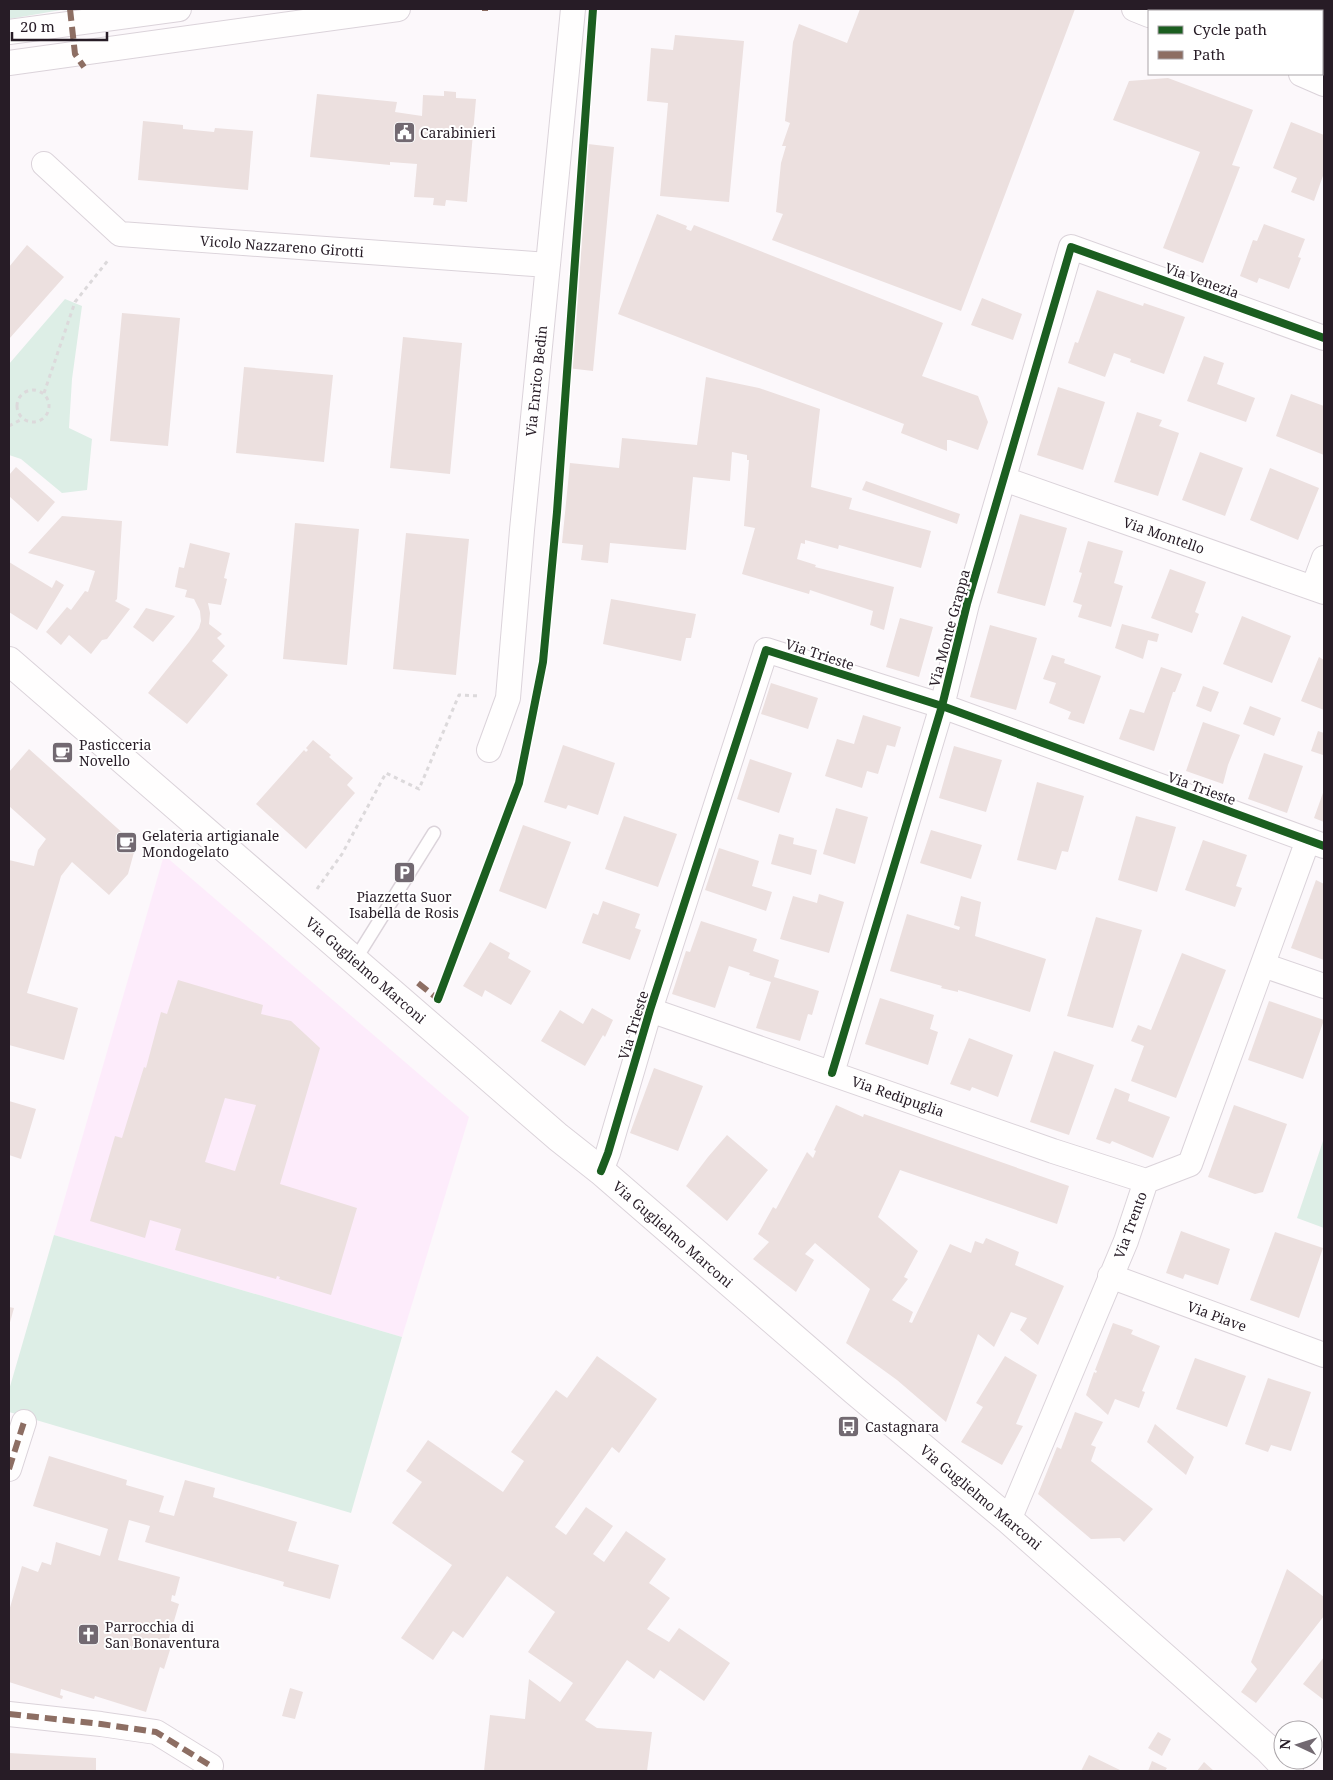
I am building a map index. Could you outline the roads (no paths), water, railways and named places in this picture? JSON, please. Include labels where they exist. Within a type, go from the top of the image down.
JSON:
[{"type":"main road","name":"Via Guglielmo Marconi","points":[[9,661],[551,1130],[855,1391],[1009,1520],[1273,1751]]},
{"type":"street","points":[[9,32],[179,9]]},
{"type":"street","points":[[9,63],[398,9]]},
{"type":"street","name":"Via Enrico Bedin","points":[[490,750],[508,698],[522,530],[574,9]]},
{"type":"street","points":[[1134,9],[1148,15]]},
{"type":"street","points":[[1303,75],[1324,84]]},
{"type":"street","name":"Vicolo Nazzareno Girotti","points":[[44,164],[120,234],[548,264]]},
{"type":"street","name":"Via Venezia","points":[[1072,247],[1324,338]]},
{"type":"street","name":"Via Monte Grappa","points":[[832,1073],[942,706],[967,604],[1072,247]]},
{"type":"street","name":"Via Montello","points":[[1004,479],[1319,590]]},
{"type":"street","points":[[1319,590],[1324,558]]},
{"type":"street","name":"Via Trieste","points":[[600,1171],[608,1152],[650,1010],[766,650],[942,706],[1316,843]]},
{"type":"street","name":"Via Trento","points":[[1009,1520],[1126,1241],[1146,1181],[1190,1164],[1263,965],[1316,843]]},
{"type":"street","points":[[1263,965],[1324,986]]},
{"type":"street","name":"Via Redipuglia","points":[[650,1010],[1053,1151],[1146,1181]]},
{"type":"street","name":"Via Piave","points":[[1110,1276],[1324,1355]]},
{"type":"street","points":[[9,1469],[24,1422]]},
{"type":"street","points":[[9,1714],[156,1732],[211,1766]]},
{"type":"lane","points":[[355,960],[434,832]]},
{"type":"place","name":"Carabinieri","points":[[404,132]]},
{"type":"place","name":"Pasticceria Novello","points":[[63,752]]},
{"type":"place","name":"Gelateria artigianale Mondogelato","points":[[126,843]]},
{"type":"place","name":"Piazzetta Suor Isabella de Rosis","points":[[404,873]]},
{"type":"place","name":"Castagnara","points":[[849,1426]]},
{"type":"place","name":"Parrocchia di San Bonaventura","points":[[89,1634]]}]
